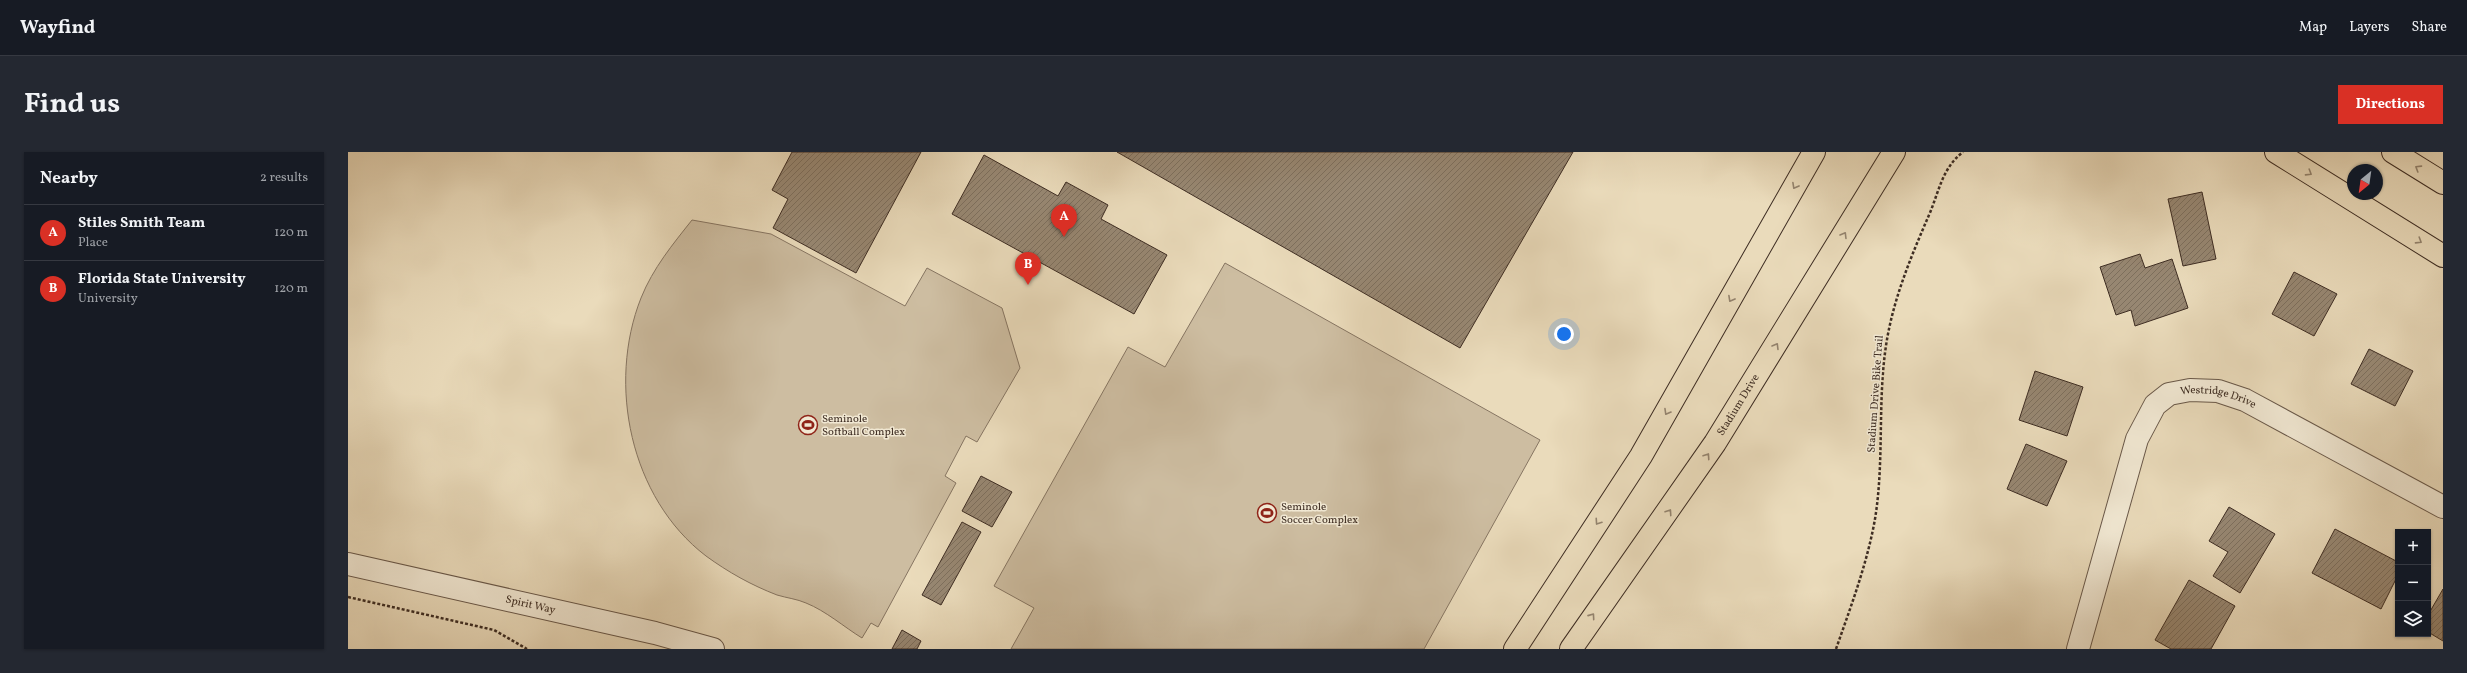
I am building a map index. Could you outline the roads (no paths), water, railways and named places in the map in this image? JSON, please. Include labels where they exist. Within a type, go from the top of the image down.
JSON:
[{"type":"main road","points":[[1515,649],[1641,456],[1814,152]]},
{"type":"main road","name":"Stadium Drive","points":[[1571,649],[1715,443],[1894,152]]},
{"type":"main road","points":[[2276,152],[2443,256]]},
{"type":"main road","points":[[2393,152],[2443,183]]},
{"type":"street","name":"Westridge Drive","points":[[2078,649],[2137,439],[2155,405],[2169,394],[2190,390],[2218,391],[2245,400],[2443,506]]},
{"type":"street","name":"Spirit Way","points":[[348,564],[655,633],[713,649]]},
{"type":"place","name":"Stiles Smith Team","points":[[1064,237]]},
{"type":"place","name":"Florida State University","points":[[1028,285]]},
{"type":"place","name":"Seminole Softball Complex","points":[[808,425]]},
{"type":"place","name":"Seminole Soccer Complex","points":[[1267,513]]}]
